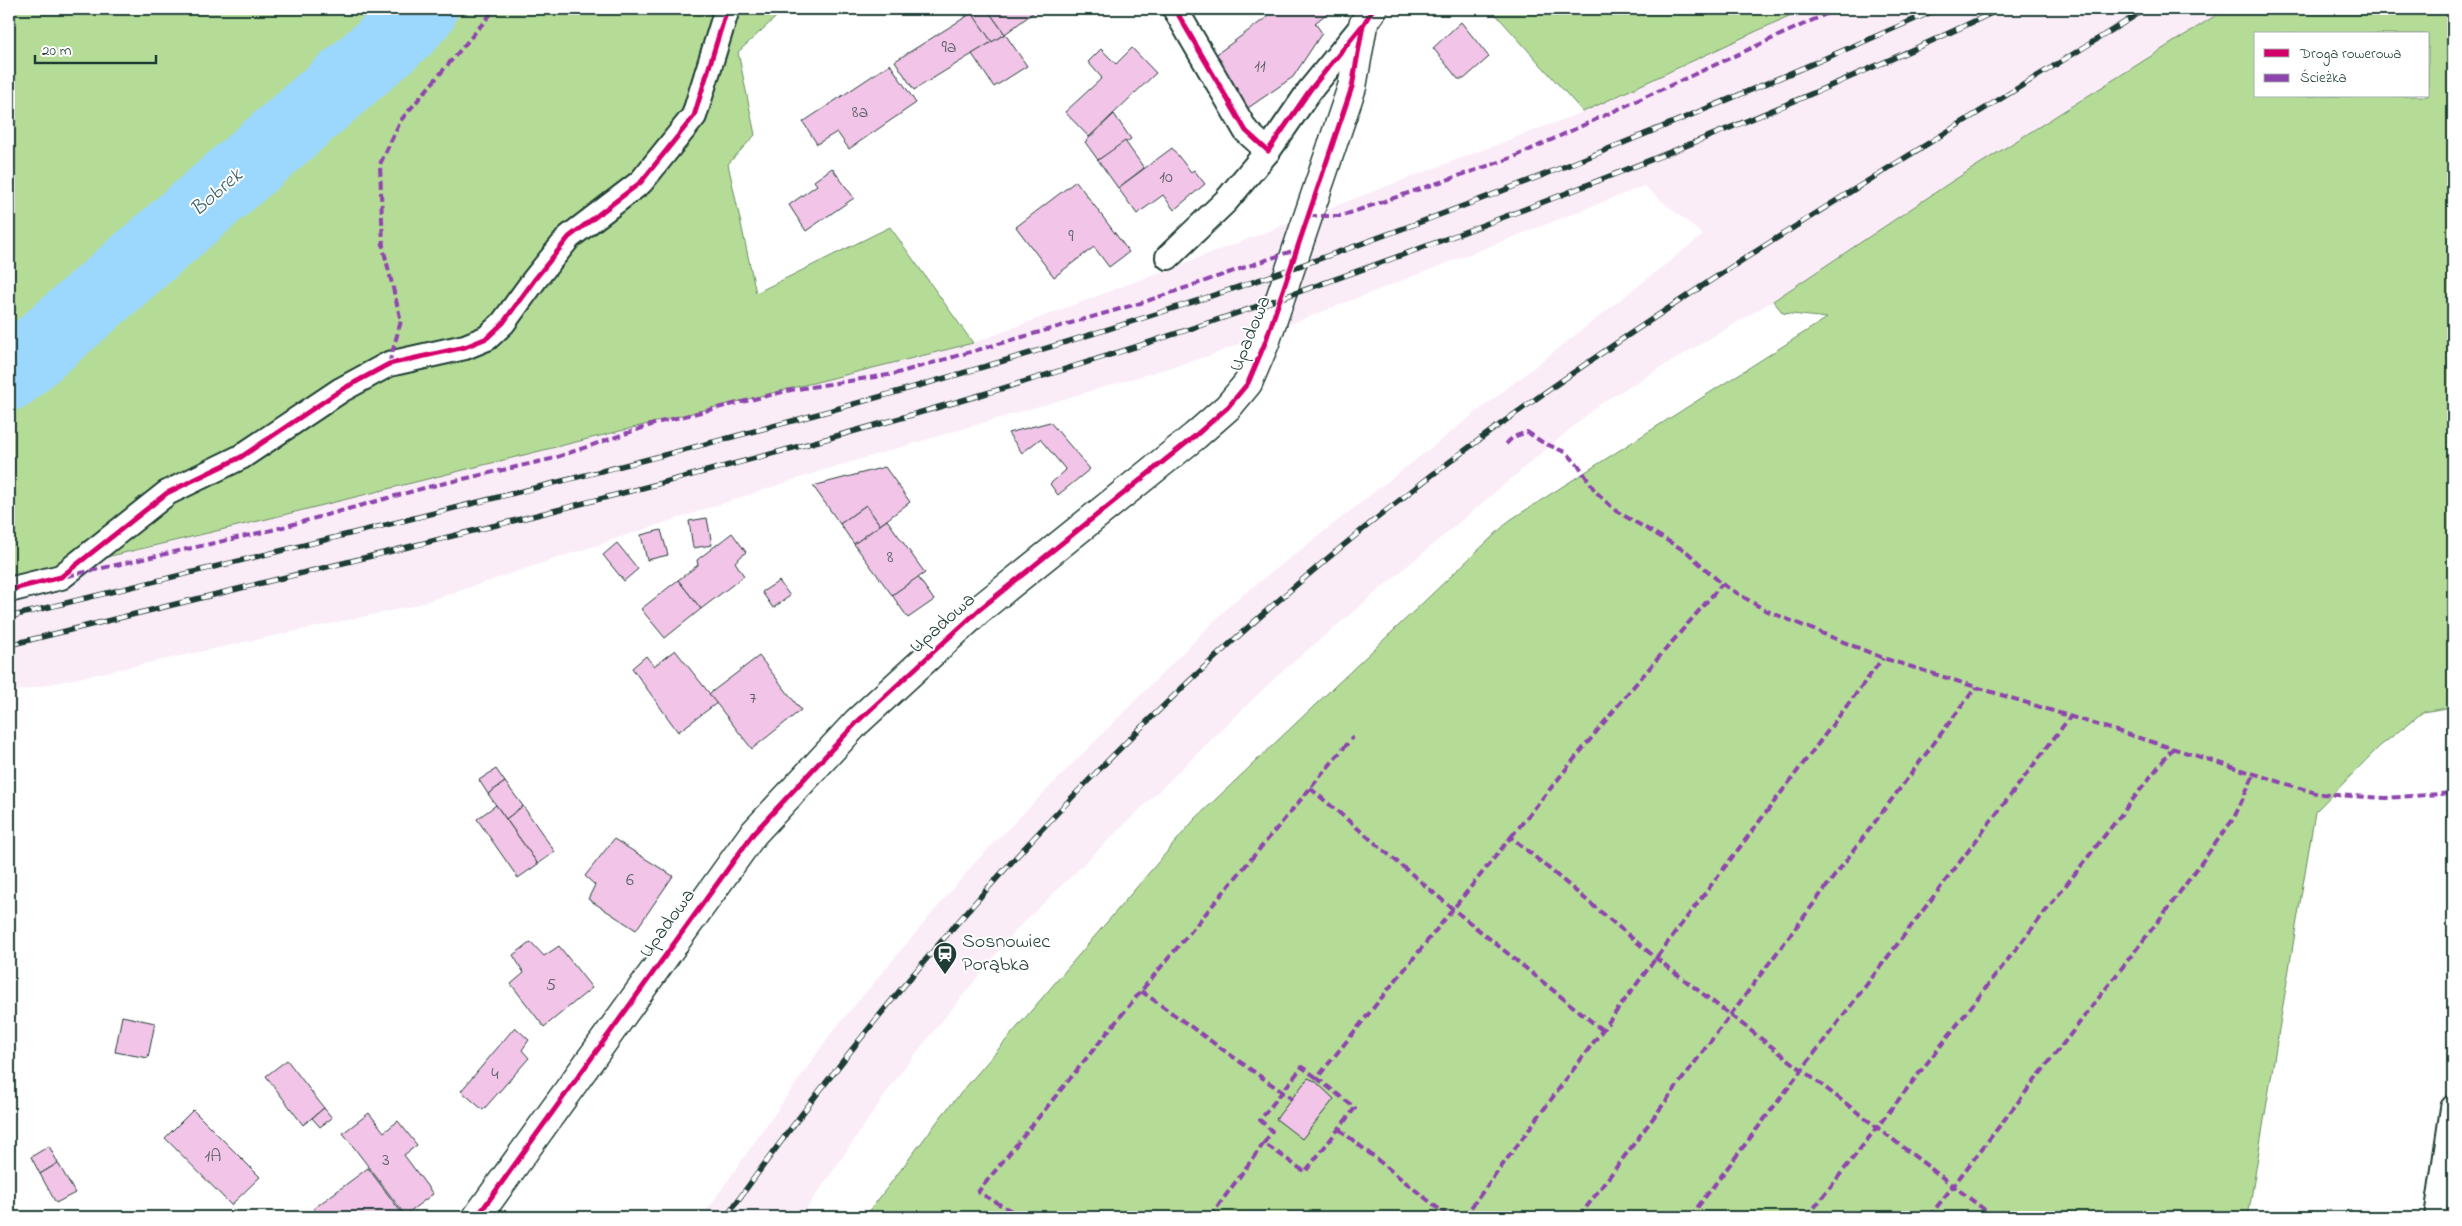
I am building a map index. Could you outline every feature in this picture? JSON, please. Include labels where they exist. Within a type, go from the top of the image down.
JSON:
[{"type":"street","name":"Upadowa","points":[[477,1217],[753,834],[857,722],[980,609],[1195,436],[1228,407],[1248,383],[1278,307],[1352,87],[1368,17]]},
{"type":"lane","points":[[9,590],[61,577],[167,493],[240,457],[341,390],[389,364],[465,347],[487,338],[503,323],[569,237],[642,182],[694,116],[727,9]]},
{"type":"lane","points":[[1175,9],[1246,131],[1268,151]]},
{"type":"lane","points":[[1168,257],[1226,202],[1268,151],[1310,90],[1368,17]]},
{"type":"lane","points":[[2437,1217],[2453,1108]]},
{"type":"shaded area","points":[[1804,9],[2226,9],[1951,182],[1773,301],[1600,404],[1278,675],[1016,930],[901,1072],[801,1217],[702,1217],[832,1032],[977,860],[1231,604],[1703,235],[1644,186],[1209,356],[824,470],[413,606],[9,693],[9,580],[267,519],[973,343],[1583,112]]},
{"type":"green space","points":[[9,9],[785,9],[738,52],[755,135],[728,164],[756,293],[890,227],[973,343],[267,519],[9,580]]},
{"type":"green space","points":[[1491,9],[1804,9],[1583,112]]},
{"type":"green space","points":[[2226,9],[2453,9],[2453,707],[2423,712],[2379,747],[2315,812],[2248,1217],[865,1217],[943,1114],[1195,819],[1510,520],[1827,318],[1783,313],[1773,301],[1951,182]]},
{"type":"building","points":[[960,9],[987,9],[974,17],[972,13],[966,17]]},
{"type":"building","points":[[987,9],[1005,34],[992,42],[974,17]]},
{"type":"building","points":[[987,9],[1030,9],[1033,13],[1005,34]]},
{"type":"building","points":[[1278,9],[1330,11],[1315,23],[1322,33],[1293,77],[1248,108],[1214,56]]},
{"type":"building","points":[[972,13],[992,42],[914,90],[895,61]]},
{"type":"building","points":[[1461,22],[1489,57],[1464,79],[1458,79],[1433,48]]},
{"type":"building","points":[[1005,34],[1027,66],[994,87],[972,54]]},
{"type":"building","points":[[1132,48],[1156,73],[1089,137],[1065,112],[1102,78],[1088,62],[1101,49],[1116,64]]},
{"type":"building","points":[[890,64],[916,103],[849,149],[837,132],[817,144],[803,122]]},
{"type":"building","points":[[1114,114],[1131,139],[1098,160],[1085,142]]},
{"type":"building","points":[[1125,141],[1144,168],[1118,188],[1098,160]]},
{"type":"building","points":[[1172,148],[1191,172],[1194,170],[1205,184],[1174,210],[1163,195],[1137,214],[1118,188]]},
{"type":"building","points":[[832,168],[854,198],[806,231],[789,205],[817,185],[814,181]]},
{"type":"building","points":[[1076,181],[1129,252],[1109,267],[1094,247],[1054,277],[1016,227]]},
{"type":"building","points":[[1050,422],[1090,469],[1058,495],[1050,484],[1066,470],[1040,439],[1022,453],[1008,433]]},
{"type":"building","points":[[885,467],[910,502],[880,525],[866,505],[840,524],[813,486]]},
{"type":"building","points":[[866,505],[880,525],[854,544],[840,524]]},
{"type":"building","points":[[707,518],[712,545],[693,548],[689,521]]},
{"type":"building","points":[[887,520],[925,573],[892,595],[854,544]]},
{"type":"building","points":[[661,530],[668,555],[647,560],[641,535]]},
{"type":"building","points":[[732,533],[746,552],[735,562],[744,576],[701,609],[678,580],[698,565],[697,560]]},
{"type":"building","points":[[617,543],[638,569],[624,581],[603,555]]},
{"type":"building","points":[[918,577],[934,600],[908,618],[892,595]]},
{"type":"building","points":[[678,580],[701,609],[665,638],[641,609]]},
{"type":"building","points":[[779,581],[790,596],[773,608],[762,592]]},
{"type":"building","points":[[675,650],[717,703],[678,732],[632,668],[646,656],[654,666]]},
{"type":"building","points":[[759,656],[801,710],[752,749],[709,694]]},
{"type":"building","points":[[496,769],[505,782],[488,794],[479,780]]},
{"type":"building","points":[[505,782],[523,806],[506,819],[488,794]]},
{"type":"building","points":[[496,805],[538,864],[518,878],[477,819]]},
{"type":"building","points":[[523,806],[555,852],[538,864],[506,819]]},
{"type":"building","points":[[614,839],[673,876],[636,930],[588,899],[595,885],[585,876]]},
{"type":"building","points":[[531,942],[544,956],[559,946],[592,988],[544,1027],[511,984],[524,973],[513,955]]},
{"type":"building","points":[[122,1016],[155,1023],[148,1058],[115,1052]]},
{"type":"building","points":[[515,1027],[529,1040],[522,1050],[529,1058],[483,1110],[461,1091]]},
{"type":"building","points":[[287,1060],[324,1108],[303,1125],[266,1076]]},
{"type":"building","points":[[1308,1078],[1315,1081],[1334,1099],[1302,1139],[1276,1119]]},
{"type":"building","points":[[324,1108],[332,1118],[320,1127],[312,1118]]},
{"type":"building","points":[[193,1110],[260,1177],[231,1205],[165,1138]]},
{"type":"building","points":[[369,1113],[384,1132],[398,1121],[417,1145],[404,1155],[433,1194],[405,1215],[343,1133]]},
{"type":"building","points":[[49,1146],[58,1163],[40,1174],[31,1157]]},
{"type":"building","points":[[58,1163],[75,1193],[56,1203],[40,1174]]},
{"type":"building","points":[[368,1168],[404,1216],[319,1217],[313,1209]]},
{"type":"waterway","name":"Bobrek","points":[[9,375],[406,28],[422,9]]},
{"type":"railway","points":[[9,617],[607,470],[756,431],[904,390],[1199,300],[1387,235],[1480,200],[1756,88],[1938,9]]},
{"type":"railway","points":[[9,645],[615,495],[977,396],[1126,350],[1273,301],[1419,249],[1564,194],[1784,106],[1893,59],[2000,9]]},
{"type":"railway","points":[[726,1217],[807,1107],[893,999],[982,895],[1075,795],[1172,698],[1273,606],[1378,517],[1487,434],[1567,377],[1730,268],[2146,9]]},
{"type":"marked path","points":[[389,364],[401,321],[383,247],[380,164],[401,120],[495,9]]},
{"type":"marked path","points":[[1309,216],[1341,216],[1514,157],[1837,9]]},
{"type":"marked path","points":[[67,576],[272,530],[428,487],[551,459],[660,422],[791,390],[894,374],[1144,302],[1298,249]]},
{"type":"marked path","points":[[1506,444],[1513,437],[1527,432],[1542,442],[1567,453],[1579,466],[1595,491],[1616,511],[1687,552],[1722,584],[1765,610],[1883,658],[2319,794],[2386,798],[2453,793]]},
{"type":"marked path","points":[[1511,837],[1628,693],[1722,584]]},
{"type":"marked path","points":[[1464,1217],[1656,958],[1883,658]]},
{"type":"marked path","points":[[1579,1217],[1976,687]]},
{"type":"marked path","points":[[1690,1217],[2070,717]]},
{"type":"marked path","points":[[1022,1217],[978,1192],[1141,991],[1353,737]]},
{"type":"marked path","points":[[1807,1217],[2173,748]]},
{"type":"marked path","points":[[1929,1217],[2166,911],[2234,818],[2254,774]]},
{"type":"marked path","points":[[1310,788],[1453,909],[1602,1030]]},
{"type":"marked path","points":[[1210,1217],[1264,1143],[1305,1172],[1355,1108],[1317,1078],[1511,837],[1656,958],[1994,1217]]},
{"type":"marked path","points":[[1141,991],[1292,1099]]},
{"type":"marked path","points":[[1264,1143],[1272,1131],[1260,1120],[1302,1067],[1317,1078]]},
{"type":"marked path","points":[[1339,1129],[1449,1217]]},
{"type":"cycle path","points":[[9,590],[61,577],[167,493],[241,457],[341,390],[389,364],[465,347],[487,338],[503,323],[569,237],[641,182],[694,116],[727,9]]},
{"type":"cycle path","points":[[1175,9],[1246,131],[1268,151],[1310,90],[1361,27]]},
{"type":"cycle path","points":[[477,1217],[753,834],[857,722],[980,609],[1195,436],[1228,407],[1248,383],[1265,343],[1352,87],[1363,25],[1373,9]]},
{"type":"place","name":"Sosnowiec Porąbka","points":[[945,975]]}]
